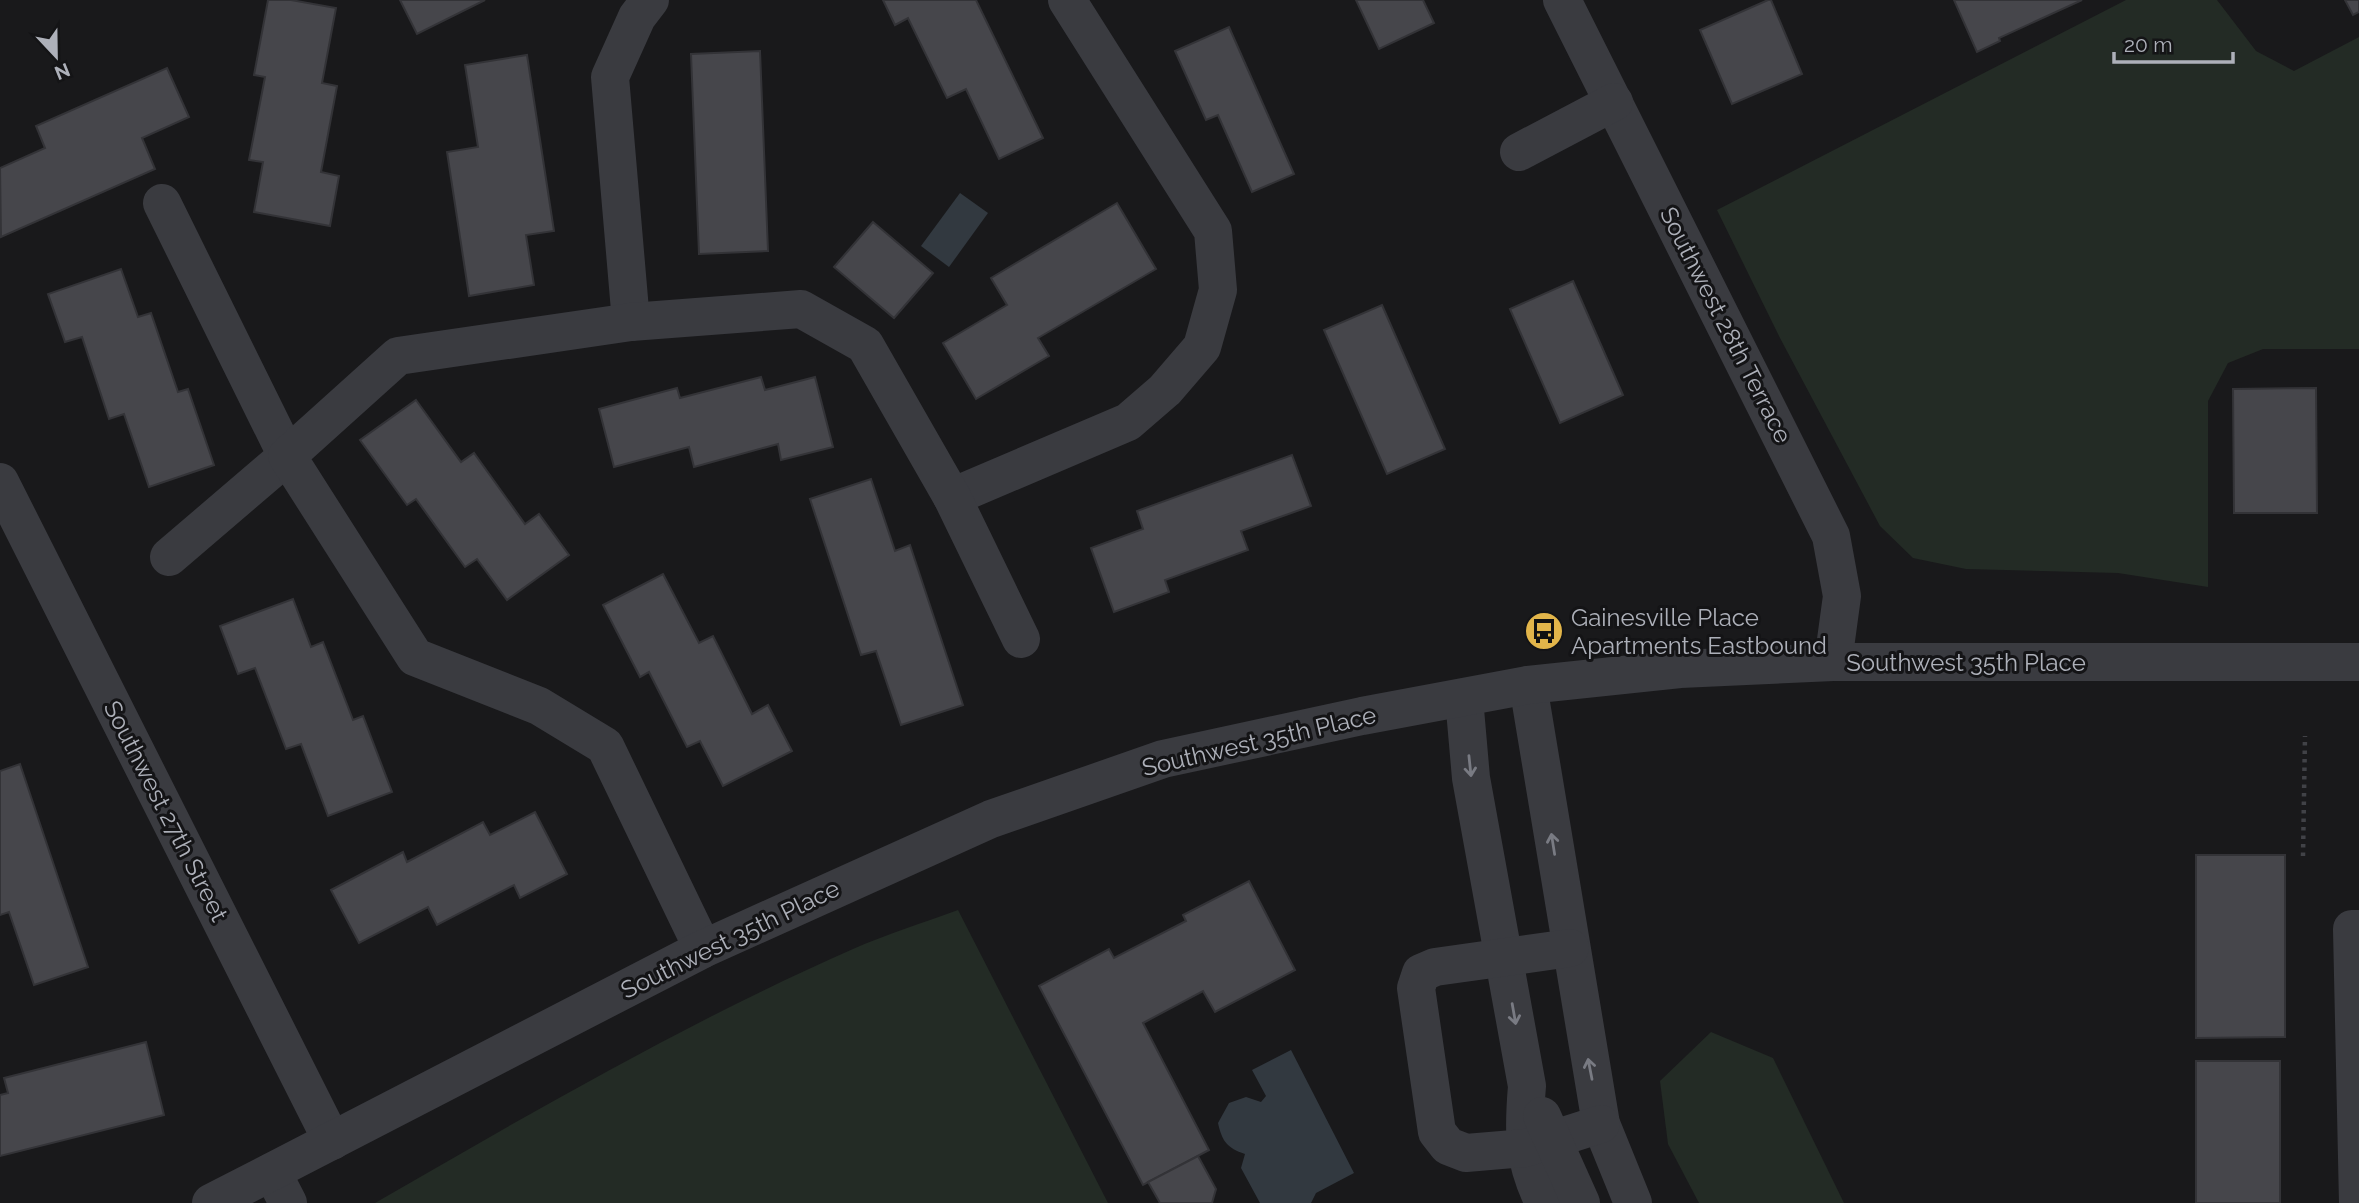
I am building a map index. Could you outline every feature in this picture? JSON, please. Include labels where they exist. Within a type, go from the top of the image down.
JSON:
[{"type":"street","points":[[631,323],[610,77],[637,17],[650,0]]},
{"type":"street","points":[[952,497],[1128,422],[1165,390],[1202,347],[1218,290],[1213,231],[1067,0]]},
{"type":"street","name":"Southwest 28th Terrace","points":[[1576,5],[1614,102],[1831,536],[1842,596],[1833,662]]},
{"type":"street","points":[[1519,152],[1614,102]]},
{"type":"street","points":[[162,203],[287,456],[415,657],[539,706],[605,746],[703,949]]},
{"type":"street","points":[[169,557],[398,356],[631,323],[801,309],[864,345],[952,497],[1021,639]]},
{"type":"street","name":"Southwest 27th Street","points":[[0,482],[331,1141]]},
{"type":"street","name":"Southwest 35th Place","points":[[211,1203],[280,1187],[331,1141],[703,949],[991,819],[1163,759],[1362,716],[1528,685],[1680,669],[1833,662],[2359,662]]},
{"type":"street","points":[[1528,685],[1601,1124],[1633,1203]]},
{"type":"street","points":[[1464,698],[1471,778],[1527,1086],[1523,1131],[1540,1144],[1581,1203]]},
{"type":"street","points":[[2358,1203],[2353,929],[2359,929]]},
{"type":"street","points":[[1570,948],[1435,967],[1421,973],[1416,988],[1437,1132],[1448,1146],[1466,1153],[1540,1144],[1601,1124]]},
{"type":"street","points":[[1540,1144],[1532,1179],[1544,1203]]},
{"type":"path","points":[[2303,856],[2305,736]]},
{"type":"shaded area","points":[[2126,0],[2217,0],[2256,51],[2294,71],[2359,37],[2359,349],[2263,349],[2228,363],[2208,401],[2208,587],[2118,573],[1966,569],[1913,558],[1880,526],[1780,338],[1717,210]]},
{"type":"shaded area","points":[[960,193],[988,213],[949,267],[921,246]]},
{"type":"shaded area","points":[[958,910],[1108,1203],[375,1203],[551,1102],[730,1007],[853,949]]},
{"type":"shaded area","points":[[1711,1032],[1773,1058],[1844,1203],[1699,1203],[1668,1144],[1660,1081]]},
{"type":"shaded area","points":[[1291,1050],[1354,1173],[1316,1193],[1311,1203],[1260,1203],[1241,1168],[1245,1154],[1226,1143],[1218,1123],[1229,1103],[1246,1097],[1261,1102],[1266,1096],[1252,1070]]},
{"type":"building","points":[[268,0],[291,0],[336,8],[322,83],[337,86],[321,172],[339,176],[330,226],[254,212],[263,162],[249,160],[265,77],[254,75]]},
{"type":"building","points":[[400,0],[485,0],[417,34]]},
{"type":"building","points":[[883,0],[976,0],[1043,138],[999,159],[966,89],[947,98],[908,18],[895,25]]},
{"type":"building","points":[[1356,0],[1423,0],[1434,23],[1379,49]]},
{"type":"building","points":[[1771,0],[1802,74],[1732,104],[1700,30]]},
{"type":"building","points":[[1954,0],[2082,0],[1999,38],[2000,41],[1977,52]]},
{"type":"building","points":[[2345,0],[2359,0],[2359,12],[2353,15]]},
{"type":"building","points":[[1229,27],[1294,174],[1252,192],[1218,115],[1206,120],[1175,51]]},
{"type":"building","points":[[760,51],[768,251],[699,254],[691,54]]},
{"type":"building","points":[[527,55],[554,231],[526,235],[534,285],[469,296],[447,152],[478,147],[465,65]]},
{"type":"building","points":[[167,68],[189,117],[142,138],[155,169],[1,237],[0,168],[45,148],[36,126]]},
{"type":"building","points":[[1117,203],[1156,269],[1038,338],[1049,356],[976,399],[943,343],[1007,305],[991,278]]},
{"type":"building","points":[[873,222],[933,273],[894,318],[834,267]]},
{"type":"building","points":[[121,269],[138,317],[151,313],[178,392],[188,389],[214,465],[149,487],[124,414],[109,419],[82,337],[65,342],[48,294]]},
{"type":"building","points":[[1573,281],[1623,395],[1560,423],[1510,309]]},
{"type":"building","points":[[1382,305],[1445,449],[1387,474],[1324,330]]},
{"type":"building","points":[[761,377],[765,390],[815,377],[833,447],[781,460],[778,444],[694,467],[689,447],[614,467],[599,409],[677,388],[680,398]]},
{"type":"building","points":[[2316,388],[2317,513],[2234,513],[2233,389]]},
{"type":"building","points":[[416,400],[461,462],[474,453],[525,524],[539,514],[569,555],[507,600],[477,559],[465,567],[416,499],[407,505],[360,440]]},
{"type":"building","points":[[1292,455],[1311,506],[1241,531],[1248,550],[1165,580],[1169,592],[1114,612],[1091,548],[1143,529],[1137,511]]},
{"type":"building","points":[[871,479],[895,551],[910,545],[963,705],[901,725],[876,651],[861,655],[810,499]]},
{"type":"building","points":[[663,574],[699,643],[713,636],[752,714],[768,705],[792,751],[723,786],[700,741],[687,747],[649,672],[640,677],[603,605]]},
{"type":"building","points":[[293,599],[311,647],[323,642],[353,720],[363,716],[392,792],[328,816],[301,744],[286,749],[255,668],[238,674],[220,626]]},
{"type":"building","points":[[20,764],[88,967],[34,985],[9,912],[0,915],[0,771]]},
{"type":"building","points":[[535,812],[567,874],[520,898],[514,885],[437,925],[428,907],[359,943],[331,890],[403,852],[407,862],[483,822],[490,835]]},
{"type":"building","points":[[2196,855],[2285,855],[2285,1037],[2196,1038]]},
{"type":"building","points":[[1249,881],[1295,970],[1215,1012],[1203,991],[1143,1023],[1209,1150],[1143,1185],[1039,986],[1109,949],[1114,958],[1186,921],[1183,915]]},
{"type":"building","points":[[146,1042],[164,1115],[0,1156],[0,1095],[8,1093],[4,1078]]},
{"type":"building","points":[[2196,1061],[2280,1061],[2280,1203],[2196,1203]]},
{"type":"building","points":[[1198,1156],[1216,1189],[1212,1203],[1160,1203],[1148,1182]]},
{"type":"place","name":"Gainesville Place Apartments Eastbound","points":[[1544,631]]}]
